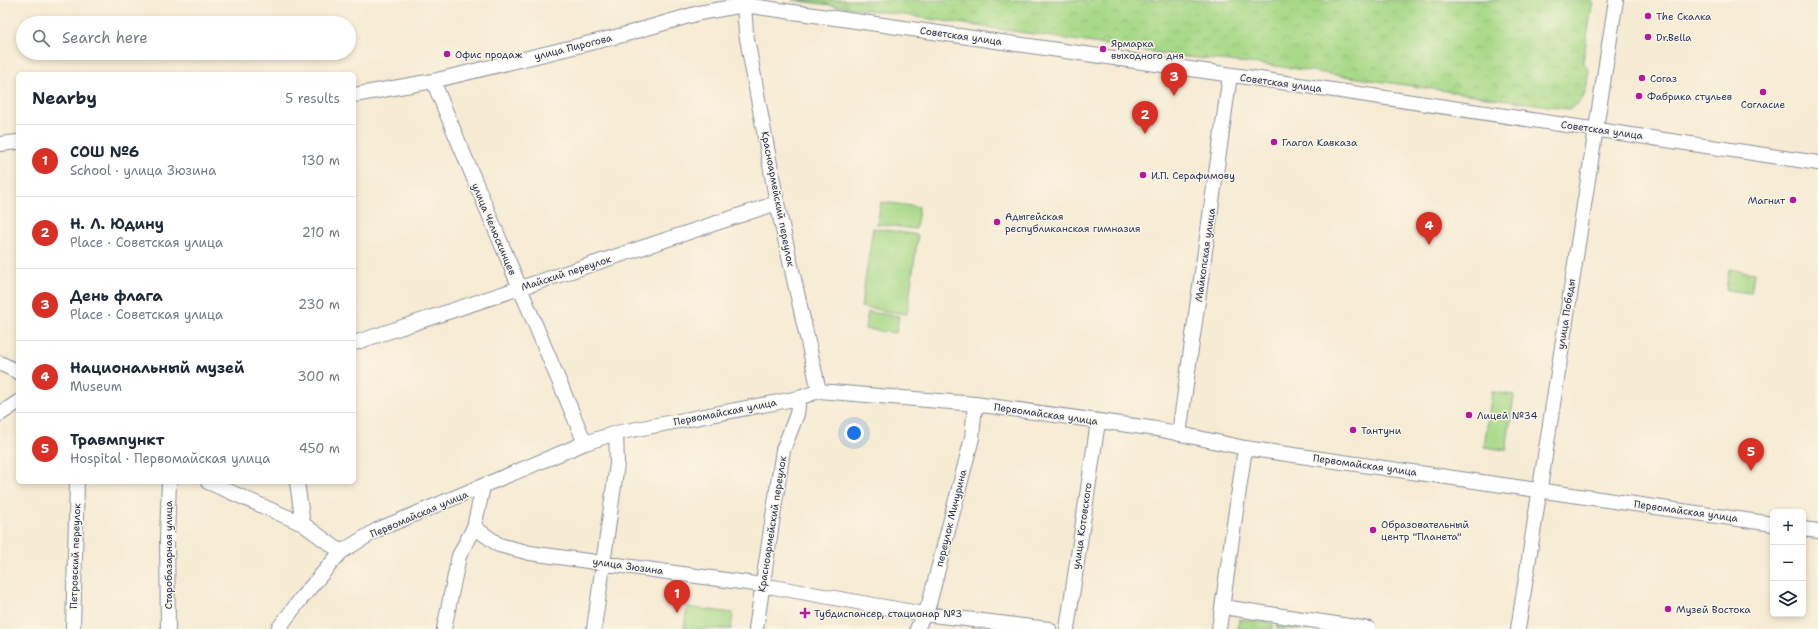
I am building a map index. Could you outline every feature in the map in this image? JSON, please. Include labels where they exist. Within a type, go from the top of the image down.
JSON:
[{"type":"street","name":"улица Победы","points":[[1518,629],[1616,0]]},
{"type":"street","name":"Советская улица","points":[[744,5],[1230,75],[1818,163]]},
{"type":"street","name":"улица Пирогова","points":[[356,95],[433,81],[623,35],[699,13],[744,5]]},
{"type":"street","name":"Красноармейский переулок","points":[[744,5],[746,33],[777,203],[819,391]]},
{"type":"street","name":"Майкопская улица","points":[[1179,434],[1230,75]]},
{"type":"street","name":"улица Челюскинцев","points":[[433,81],[585,443]]},
{"type":"street","points":[[0,144],[16,142]]},
{"type":"street","name":"Майский переулок","points":[[356,341],[777,203]]},
{"type":"street","points":[[0,363],[16,371]]},
{"type":"street","name":"Первомайская улица","points":[[278,629],[303,596],[341,552],[377,530],[483,487],[585,443],[616,433],[799,398],[819,391],[975,404],[1158,430],[1245,448],[1770,524]]},
{"type":"street","name":"Красноармейский переулок","points":[[756,629],[783,450],[796,414],[799,398]]},
{"type":"street","points":[[0,414],[16,403]]},
{"type":"street","name":"переулок Мичурина","points":[[917,629],[929,604],[972,438],[975,404]]},
{"type":"street","name":"улица Котовского","points":[[1067,629],[1098,422]]},
{"type":"street","points":[[594,629],[617,464],[616,433]]},
{"type":"street","points":[[1219,629],[1245,448]]},
{"type":"street","name":"Петровский переулок","points":[[73,629],[77,484]]},
{"type":"street","name":"Старобазарная улица","points":[[168,629],[167,537],[169,484]]},
{"type":"street","points":[[213,484],[303,524],[341,552]]},
{"type":"street","points":[[297,484],[303,524]]},
{"type":"street","points":[[444,629],[459,556],[474,527],[483,487]]},
{"type":"street","name":"улица Зюзина","points":[[474,527],[499,545],[530,553],[762,585],[924,614],[1049,629]]},
{"type":"street","points":[[1806,529],[1818,531]]},
{"type":"street","points":[[1223,607],[1370,629]]},
{"type":"green space","points":[[792,0],[1593,0],[1583,62],[1589,70],[1585,93],[1580,102],[1569,109],[1269,65],[1187,57],[891,13]]},
{"type":"green space","points":[[881,202],[919,207],[916,229],[877,224]]},
{"type":"green space","points":[[873,228],[918,235],[907,314],[861,307]]},
{"type":"green space","points":[[1729,269],[1754,273],[1751,293],[1726,290]]},
{"type":"green space","points":[[868,312],[899,316],[896,333],[865,329]]},
{"type":"green space","points":[[1492,392],[1514,395],[1506,450],[1484,447]]},
{"type":"green space","points":[[687,607],[733,613],[731,629],[684,629]]},
{"type":"green space","points":[[1239,619],[1273,623],[1272,629],[1238,629]]},
{"type":"green space","points":[[1278,621],[1338,629],[1277,629]]},
{"type":"place","name":"The Скалка","points":[[1648,16]]},
{"type":"place","name":"Dr.Bella","points":[[1648,37]]},
{"type":"place","name":"Ярмарка выходного дня","points":[[1103,49]]},
{"type":"place","name":"Офис продаж","points":[[447,54]]},
{"type":"place","name":"Согаз","points":[[1642,78]]},
{"type":"place","name":"Согласие","points":[[1763,92]]},
{"type":"place","name":"День флага","points":[[1174,96]]},
{"type":"place","name":"Фабрика стульев","points":[[1639,96]]},
{"type":"place","name":"Н. Л. Юдину","points":[[1145,134]]},
{"type":"place","name":"Глагол Кавказа","points":[[1274,142]]},
{"type":"place","name":"И.П. Серафимову","points":[[1143,175]]},
{"type":"place","name":"Магнит","points":[[1793,200]]},
{"type":"place","name":"Адыгейская республиканская гимназия","points":[[997,222]]},
{"type":"place","name":"Национальный музей","points":[[1429,245]]},
{"type":"place","name":"Лицей №34","points":[[1469,415]]},
{"type":"place","name":"Тантуни","points":[[1353,430]]},
{"type":"place","name":"Травмпункт","points":[[1751,471]]},
{"type":"place","name":"Образовательный центр \"Планета\"","points":[[1373,530]]},
{"type":"place","name":"Музей Востока","points":[[1668,609]]},
{"type":"place","name":"СОШ №6","points":[[677,613]]},
{"type":"place","name":"Тубдиспансер, стационар №3","points":[[805,613]]}]
